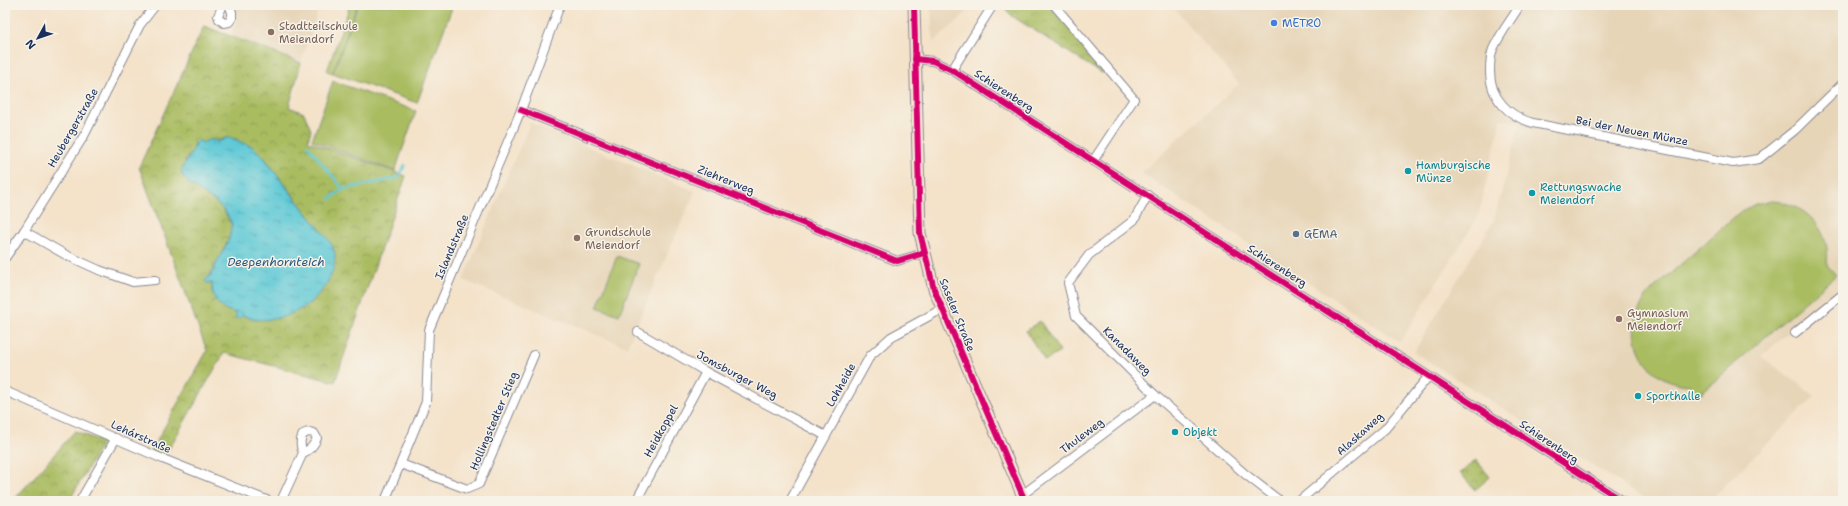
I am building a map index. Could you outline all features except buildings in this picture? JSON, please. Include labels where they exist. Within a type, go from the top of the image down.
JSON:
[{"type":"street","points":[[223,5],[218,16],[219,20],[224,23],[229,22],[232,18],[232,12],[228,5]]},
{"type":"street","name":"Islandstraße","points":[[385,501],[426,402],[429,330],[521,110],[560,5]]},
{"type":"street","name":"Saseler Straße","points":[[914,5],[920,233],[924,253],[934,289],[942,309],[1024,498]]},
{"type":"street","points":[[952,70],[993,5]]},
{"type":"street","points":[[1054,5],[1134,99],[1093,161]]},
{"type":"street","name":"Bei der Neuen Münze","points":[[1520,5],[1493,50],[1490,65],[1491,80],[1495,94],[1504,106],[1519,118],[1533,123],[1733,163],[1759,159],[1795,130],[1843,83]]},
{"type":"street","name":"Heubergerstraße","points":[[5,258],[24,231],[85,134],[140,25],[154,7]]},
{"type":"street","name":"Schierenberg","points":[[915,59],[933,61],[952,70],[1623,501]]},
{"type":"street","name":"Ziehrerweg","points":[[521,110],[898,260],[924,253]]},
{"type":"street","name":"Kanadaweg","points":[[1148,195],[1134,220],[1089,255],[1068,284],[1076,316],[1155,395],[1245,474],[1280,501]]},
{"type":"street","points":[[24,231],[66,255],[99,270],[133,282],[155,280]]},
{"type":"street","points":[[1795,333],[1843,294]]},
{"type":"street","name":"Lohheide","points":[[790,501],[870,356],[891,337],[942,309]]},
{"type":"street","name":"Jomsburger Weg","points":[[638,332],[706,372],[826,436]]},
{"type":"street","name":"Hollingstedter Stieg","points":[[401,464],[467,490],[479,484],[534,355]]},
{"type":"street","name":"Heidkoppel","points":[[636,501],[706,372]]},
{"type":"street","name":"Alaskaweg","points":[[1299,501],[1385,429],[1428,376]]},
{"type":"street","name":"Lehárstraße","points":[[5,391],[163,459],[269,501]]},
{"type":"street","name":"Thuleweg","points":[[1024,498],[1155,395]]},
{"type":"street","points":[[80,501],[116,438]]},
{"type":"street","points":[[281,501],[303,453]]},
{"type":"street","points":[[1604,501],[1612,494]]},
{"type":"shaded area","name":"Stadtteilschule Meiendorf","points":[[234,5],[320,5],[301,63],[231,35],[237,18]]},
{"type":"shaded area","points":[[931,5],[975,5],[933,43]]},
{"type":"shaded area","points":[[1171,5],[1843,5],[1843,285],[1761,356],[1815,396],[1709,501],[1649,501],[1414,352],[1494,220],[1520,123],[1501,119],[1478,217],[1400,342],[1141,173],[1239,84]]},
{"type":"shaded area","name":"Grundschule Meiendorf","points":[[530,123],[695,191],[627,347],[463,280]]},
{"type":"green space","points":[[350,5],[357,5],[333,73],[327,71]]},
{"type":"green space","points":[[358,5],[453,5],[417,103],[333,73]]},
{"type":"green space","points":[[1002,5],[1050,5],[1107,70],[1101,73],[1012,16]]},
{"type":"green space","points":[[204,26],[301,63],[289,107],[304,113],[311,130],[308,141],[406,176],[335,382],[224,353],[163,459],[150,453],[207,351],[139,167]],"holes":[[[229,137],[264,157],[334,251],[326,284],[309,304],[299,310],[249,318],[236,313],[212,294],[212,283],[210,276],[229,239],[232,225],[221,206],[188,183],[185,161],[195,148],[200,145]]]},
{"type":"green space","points":[[333,81],[416,111],[395,171],[312,140]]},
{"type":"green space","points":[[1772,201],[1796,207],[1806,213],[1814,221],[1821,230],[1825,241],[1827,265],[1836,275],[1699,395],[1690,385],[1672,382],[1658,374],[1646,363],[1639,350],[1635,335],[1636,319],[1642,303],[1653,289],[1741,211],[1758,203]]},
{"type":"green space","points":[[617,256],[639,264],[619,315],[597,307]]},
{"type":"green space","points":[[1040,321],[1060,352],[1045,361],[1026,331]]},
{"type":"green space","points":[[75,431],[103,442],[69,501],[13,501]]},
{"type":"green space","points":[[1476,460],[1490,477],[1475,490],[1460,473]]},
{"type":"water","name":"Deepenhornteich","points":[[229,137],[253,147],[264,157],[291,194],[326,236],[334,250],[334,268],[326,285],[306,306],[286,316],[264,320],[249,318],[243,315],[238,319],[236,318],[236,313],[225,309],[218,303],[213,294],[212,283],[207,283],[205,280],[210,276],[229,239],[232,225],[222,208],[193,186],[181,173],[195,143],[198,140],[203,143],[210,140],[218,142]]},
{"type":"waterway","points":[[308,146],[343,189],[330,199]]},
{"type":"waterway","points":[[343,189],[398,178],[405,165]]},
{"type":"cycle path","points":[[914,5],[920,233],[934,289],[1025,501]]},
{"type":"cycle path","points":[[915,59],[933,61],[952,70],[1623,501]]},
{"type":"cycle path","points":[[521,110],[897,261],[924,253]]},
{"type":"place","name":"METRO","points":[[1274,23]]},
{"type":"place","name":"Stadtteilschule Meiendorf","points":[[271,32]]},
{"type":"place","name":"Hamburgische Münze","points":[[1408,171]]},
{"type":"place","name":"Rettungswache Meiendorf","points":[[1532,193]]},
{"type":"place","name":"GEMA","points":[[1296,234]]},
{"type":"place","name":"Grundschule Meiendorf","points":[[577,238]]},
{"type":"place","name":"Gymnasium Meiendorf","points":[[1619,319]]},
{"type":"place","name":"Sporthalle","points":[[1638,396]]},
{"type":"place","name":"Objekt","points":[[1175,432]]}]
